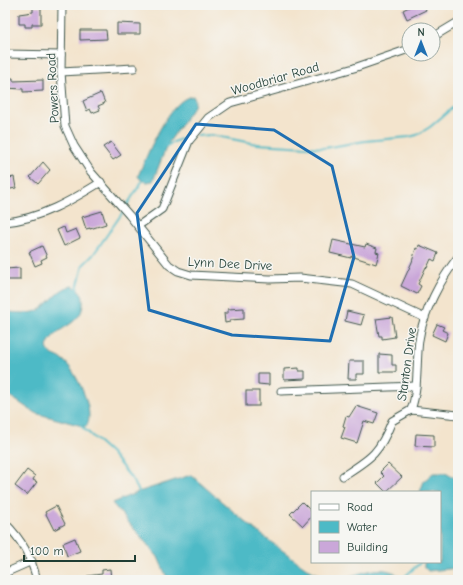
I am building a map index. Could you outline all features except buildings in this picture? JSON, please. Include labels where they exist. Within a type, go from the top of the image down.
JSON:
[{"type":"street","name":"Powers Road","points":[[62,5],[60,72],[65,126],[74,146],[84,162],[101,182]]},
{"type":"street","points":[[441,32],[458,22]]},
{"type":"street","name":"Woodbriar Road","points":[[138,226],[162,209],[189,141],[208,118],[230,103],[354,68],[401,52]]},
{"type":"street","points":[[5,54],[61,55]]},
{"type":"street","points":[[60,72],[134,68]]},
{"type":"street","points":[[5,222],[38,215],[101,182]]},
{"type":"street","name":"Lynn Dee Drive","points":[[101,182],[169,265],[184,273],[191,275],[254,278],[300,278],[352,284],[425,318]]},
{"type":"street","name":"Stanton Drive","points":[[411,410],[415,399],[420,339],[425,318],[437,287],[458,257]]},
{"type":"street","points":[[280,391],[416,386]]},
{"type":"street","points":[[343,476],[370,459],[384,443],[392,421],[411,410],[458,416]]},
{"type":"street","points":[[5,523],[21,541],[32,561],[37,580]]},
{"type":"street","points":[[5,573],[32,561]]},
{"type":"highlighted area","points":[[196,124],[274,130],[332,166],[354,257],[330,341],[232,335],[149,310],[137,213]]},
{"type":"water","points":[[193,96],[195,100],[194,106],[167,145],[153,181],[147,182],[141,180],[138,176],[153,142],[167,117],[184,99]]},
{"type":"water","points":[[72,286],[78,289],[82,295],[82,309],[79,316],[74,321],[55,334],[47,347],[51,354],[61,358],[68,365],[78,381],[87,402],[89,412],[89,420],[86,427],[35,413],[5,393],[5,312],[35,312],[67,287]]},
{"type":"water","points":[[433,473],[445,473],[458,479],[458,568],[428,571],[424,567],[424,563],[441,563],[441,491],[420,491],[424,481]]},
{"type":"water","points":[[191,475],[264,537],[315,573],[334,578],[372,570],[381,570],[390,571],[399,576],[398,580],[168,580],[158,557],[112,503],[138,492]]},
{"type":"waterway","points":[[196,136],[211,135],[257,144],[325,148],[365,141],[417,135],[430,127],[458,103]]},
{"type":"waterway","points":[[166,146],[178,140],[190,137]]},
{"type":"waterway","points":[[125,208],[143,180]]},
{"type":"waterway","points":[[77,289],[83,265],[93,255],[123,212]]},
{"type":"waterway","points":[[81,426],[111,453],[132,479],[140,493]]},
{"type":"waterway","points":[[401,580],[420,563]]}]
